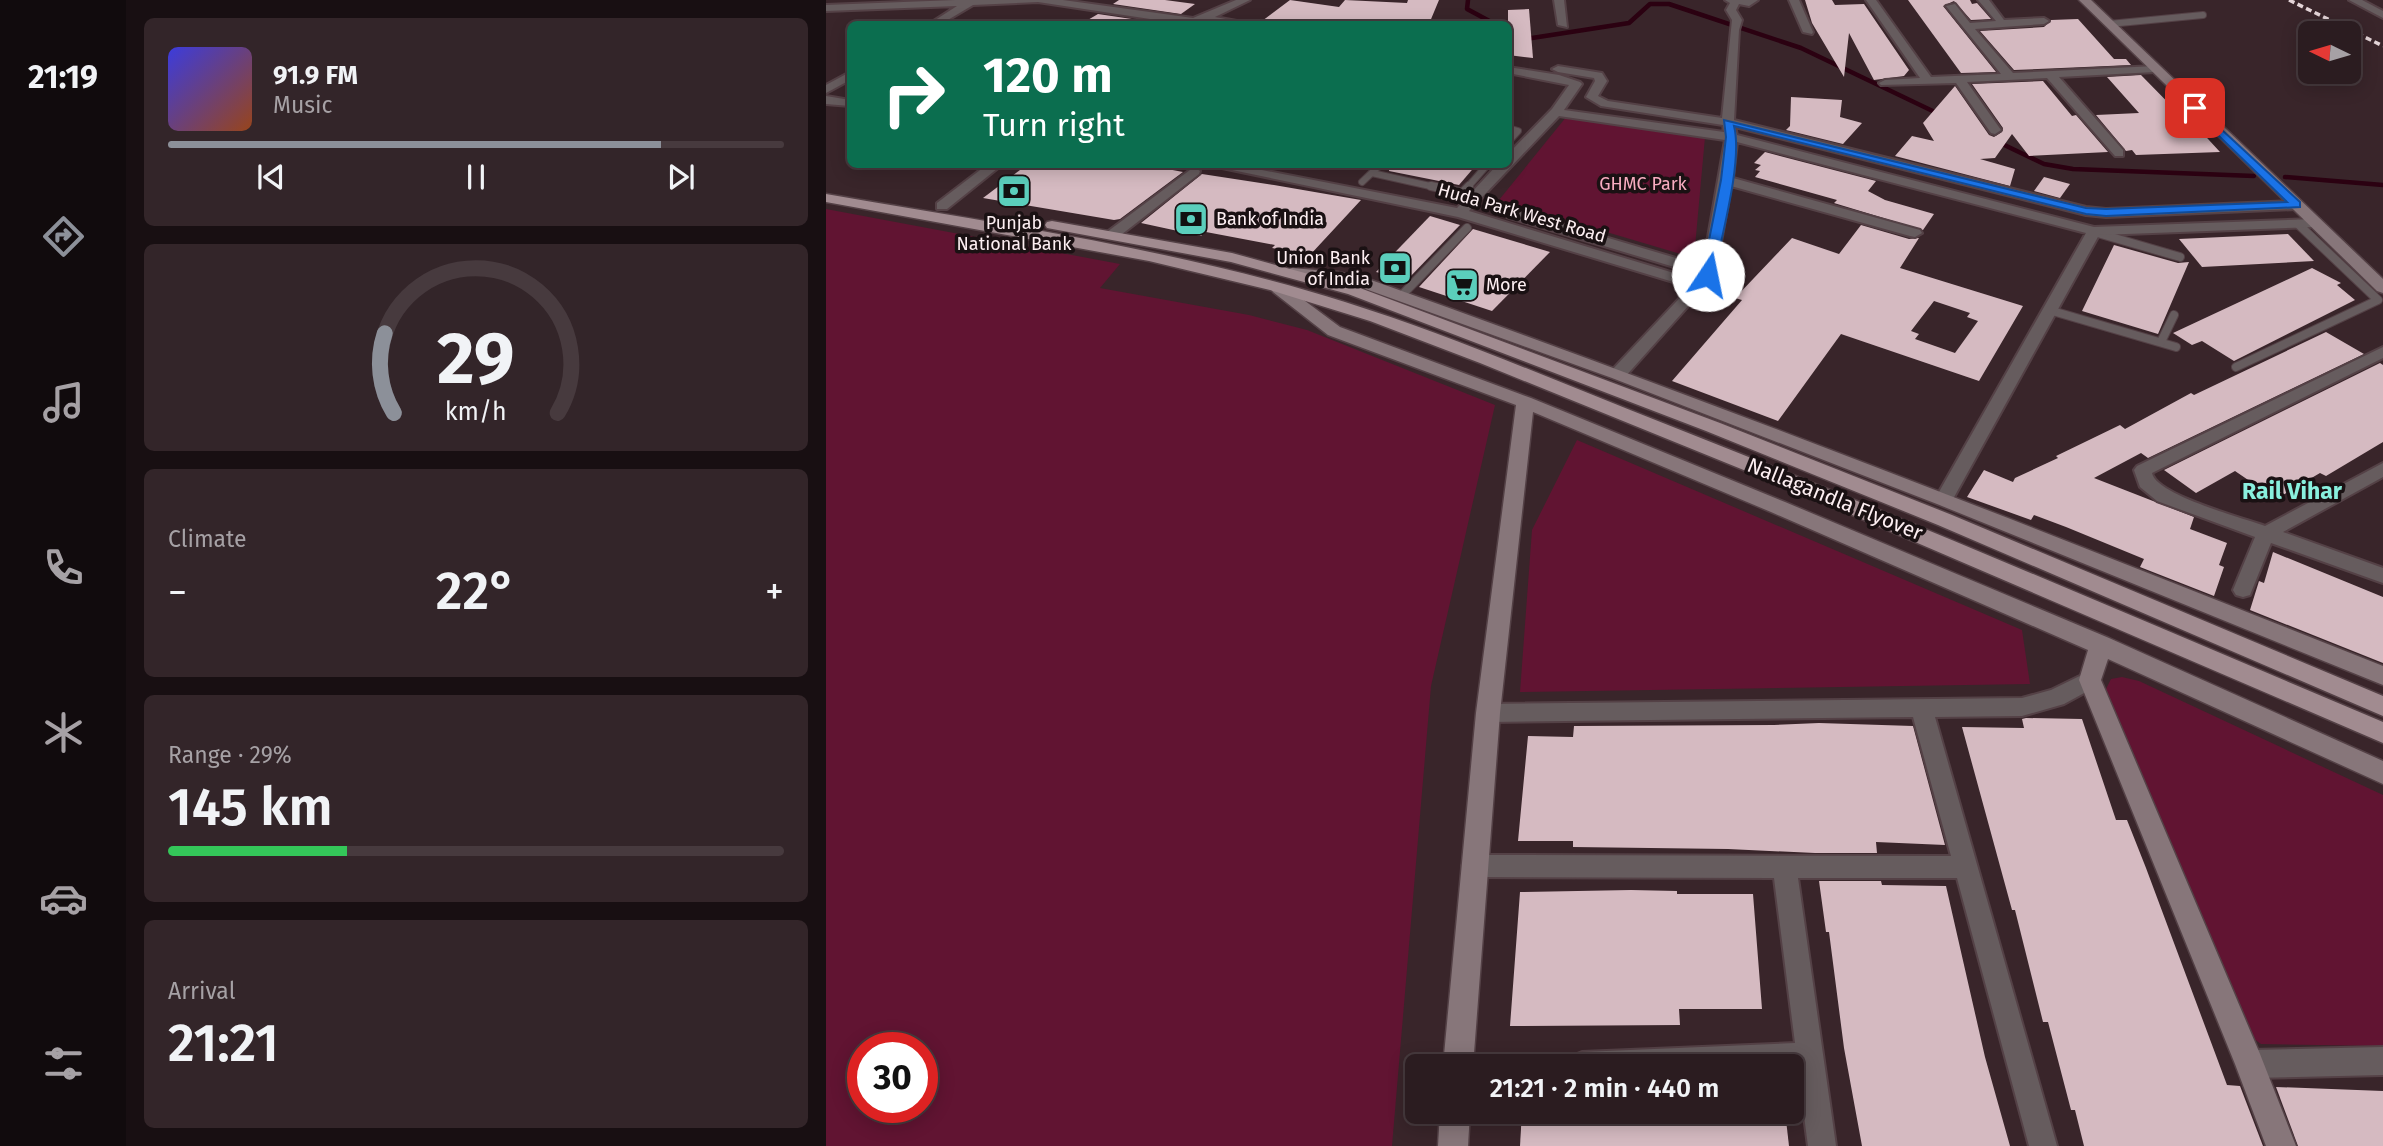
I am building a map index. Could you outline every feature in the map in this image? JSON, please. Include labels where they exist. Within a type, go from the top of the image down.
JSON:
[{"type":"main road","points":[[826,184],[1232,258],[1292,273]]},
{"type":"main road","name":"Nallagandla Flyover","points":[[826,198],[1141,256],[1279,289],[1395,325],[1930,538],[2383,733]]},
{"type":"main road","name":"Nallagandla Flyover","points":[[1407,303],[1945,520],[2383,706]]},
{"type":"street","points":[[826,8],[1035,0]]},
{"type":"street","points":[[1041,0],[1194,21],[1245,0]]},
{"type":"street","points":[[1559,0],[1563,25]]},
{"type":"street","points":[[1794,0],[1808,32]]},
{"type":"street","points":[[1871,0],[1928,81]]},
{"type":"street","points":[[1983,0],[2000,19]]},
{"type":"street","points":[[2085,0],[2315,223],[2376,274],[2383,289]]},
{"type":"street","points":[[2354,0],[2383,15]]},
{"type":"street","points":[[1618,374],[1708,272],[1726,180],[1731,137],[1728,122],[1736,23],[1731,10],[1733,1],[1751,1]]},
{"type":"street","points":[[1736,23],[1751,1]]},
{"type":"street","points":[[939,21],[971,2]]},
{"type":"street","points":[[1951,6],[2009,76]]},
{"type":"street","points":[[1968,26],[2044,21]]},
{"type":"street","points":[[1512,63],[1598,75],[1601,80],[1592,97],[1605,104],[1728,122],[2086,211],[2106,213],[2296,205]]},
{"type":"street","points":[[1885,83],[2155,69]]},
{"type":"street","points":[[1512,71],[1559,78],[1576,84],[1556,112],[1512,158]]},
{"type":"street","points":[[2050,74],[2119,153]]},
{"type":"street","points":[[827,92],[847,77]]},
{"type":"street","points":[[1959,79],[1995,130]]},
{"type":"street","points":[[827,92],[847,93]]},
{"type":"street","points":[[827,92],[847,102]]},
{"type":"street","points":[[1556,112],[1731,137],[2094,231],[2315,223]]},
{"type":"street","points":[[942,206],[992,168]]},
{"type":"street","name":"Huda Park West Road","points":[[1232,168],[1466,208],[1708,272]]},
{"type":"street","name":"Huda Park West Road","points":[[1293,168],[1367,178],[1699,285]]},
{"type":"street","points":[[1466,208],[1502,168]]},
{"type":"street","points":[[1112,236],[1194,171]]},
{"type":"street","points":[[1726,180],[1915,233]]},
{"type":"street","points":[[1944,499],[2094,231]]},
{"type":"street","points":[[1292,273],[1350,279],[1407,303],[1618,374],[1944,499],[2383,676]]},
{"type":"street","points":[[1279,289],[1334,331],[1525,402],[2101,644],[2383,773]]},
{"type":"street","points":[[2383,352],[2143,470],[2148,487],[2163,496],[2383,576]]},
{"type":"street","points":[[1459,1054],[1488,713],[1525,402]]},
{"type":"street","points":[[2243,590],[2264,534],[2383,469]]},
{"type":"street","points":[[2101,644],[2090,680],[2250,1064],[2281,1146]]},
{"type":"street","points":[[1488,713],[2022,707],[2056,698],[2090,680]]},
{"type":"street","points":[[1922,709],[2043,1146]]},
{"type":"street","points":[[1474,866],[1966,867]]},
{"type":"street","points":[[1784,866],[1822,1146]]},
{"type":"street","points":[[1804,1056],[1810,1056]]},
{"type":"street","points":[[2250,1064],[2383,1061]]},
{"type":"street","points":[[1453,1146],[1454,1124]]},
{"type":"lane","points":[[2109,24],[2203,15]]},
{"type":"lane","points":[[1367,178],[1377,168]]},
{"type":"lane","points":[[1367,178],[1463,192],[1484,168]]},
{"type":"lane","points":[[2236,367],[2378,300],[2298,223]]},
{"type":"lane","points":[[1407,303],[1467,228]]},
{"type":"lane","points":[[2094,231],[2180,257]]},
{"type":"lane","points":[[2049,310],[2176,346]]},
{"type":"lane","points":[[2161,342],[2174,315]]},
{"type":"green space","name":"GHMC Park","points":[[1567,116],[1705,137],[1694,258],[1499,200]]},
{"type":"green space","points":[[826,209],[1120,264],[1100,288],[1249,315],[1307,330],[1495,405],[1431,686],[1392,1146],[826,1146]]},
{"type":"green space","points":[[1577,440],[2022,630],[2030,684],[1520,692],[1532,530]]},
{"type":"green space","points":[[2122,677],[2139,681],[2383,795],[2383,1046],[2261,1044],[2242,1030],[2105,691],[2111,679]]},
{"type":"building","points":[[1119,0],[1165,0],[1195,4],[1181,14],[1113,4]]},
{"type":"building","points":[[1290,0],[1339,7],[1345,0],[1407,3],[1408,0],[1439,0],[1430,21],[1262,21]]},
{"type":"building","points":[[1805,0],[1832,0],[1835,5],[1864,4],[1909,70],[1904,76],[1874,80],[1849,33],[1844,77],[1812,23]]},
{"type":"building","points":[[1908,0],[1970,0],[1972,4],[1977,3],[1991,19],[1971,20],[1954,1],[1943,6],[1996,72],[1961,73]]},
{"type":"building","points":[[1529,9],[1533,58],[1512,55],[1512,21],[1508,21],[1508,10]]},
{"type":"building","points":[[1098,14],[1146,21],[1086,21]]},
{"type":"building","points":[[2078,19],[2114,59],[2126,59],[2131,65],[2014,70],[1980,31],[2044,27],[2051,20]]},
{"type":"building","points":[[2141,75],[2220,152],[2136,155],[2132,150],[2126,151],[2096,115],[2139,113],[2107,77]]},
{"type":"building","points":[[2043,81],[2072,116],[2076,115],[2108,152],[2029,156],[2012,134],[1995,158],[1980,159],[2015,169],[2010,186],[1895,156],[1912,136],[1934,141],[1923,123],[1955,86],[1989,135],[1994,137],[2002,132],[2003,128],[1972,84]]},
{"type":"building","points":[[1791,97],[1842,100],[1840,117],[1862,123],[1843,144],[1786,130],[1790,126]]},
{"type":"building","points":[[1765,152],[1876,181],[1868,191],[1885,200],[1934,214],[1923,230],[1834,203],[1837,200],[1755,177],[1760,171],[1755,170],[1761,165],[1754,163]]},
{"type":"building","points":[[1023,168],[1162,168],[1183,172],[1120,219],[1114,220],[983,198]]},
{"type":"building","points":[[1389,168],[1474,168],[1459,185],[1389,171]]},
{"type":"building","points":[[1202,174],[1361,200],[1310,255],[1272,248],[1275,245],[1206,232],[1201,236],[1141,223]]},
{"type":"building","points":[[2044,177],[2070,184],[2060,198],[2034,191]]},
{"type":"building","points":[[1430,216],[1460,225],[1407,280],[1376,272]]},
{"type":"building","points":[[1861,225],[1909,239],[1919,238],[1900,268],[2023,306],[1979,381],[1841,334],[1778,421],[1672,381],[1742,300],[1735,298],[1792,238],[1839,254]],"holes":[[[1934,301],[1970,313],[1967,317],[1978,321],[1955,353],[1915,339],[1919,334],[1911,331]]]},
{"type":"building","points":[[1473,229],[1550,252],[1492,311],[1419,287]]},
{"type":"building","points":[[2288,234],[2314,261],[2202,267],[2179,239]]},
{"type":"building","points":[[2114,245],[2178,263],[2189,262],[2158,334],[2082,311]]},
{"type":"building","points":[[2312,268],[2341,283],[2337,285],[2355,300],[2234,361],[2202,341],[2192,345],[2173,333]]},
{"type":"building","points":[[2326,332],[2364,354],[2148,458],[2141,453],[2094,478],[2194,517],[2190,529],[2227,543],[2219,565],[2224,567],[2214,596],[2140,567],[2144,559],[2066,527],[2034,515],[2031,520],[1967,497],[1984,470],[2013,482],[2015,478],[2058,458],[2056,456],[2120,425],[2125,429],[2191,393],[2194,395]]},
{"type":"building","points":[[2380,363],[2383,365],[2383,442],[2326,476],[2320,473],[2276,499],[2235,471],[2196,493],[2164,470]]},
{"type":"building","points":[[2273,552],[2383,597],[2383,663],[2250,610],[2259,581],[2264,583]]},
{"type":"building","points":[[2022,719],[2082,719],[2116,820],[2127,820],[2227,1085],[2240,1086],[2263,1146],[2084,1146],[2075,1110],[2071,1110],[2048,1022],[2043,1022],[2015,910],[2012,910],[1962,727],[2024,728]]},
{"type":"building","points":[[1819,723],[1913,726],[1945,845],[1876,842],[1877,853],[1815,853],[1573,847],[1573,841],[1518,841],[1528,736],[1573,737],[1574,726]]},
{"type":"building","points":[[1819,881],[1881,881],[1882,885],[1946,886],[1985,1057],[2010,1146],[1862,1146]]},
{"type":"building","points":[[1677,891],[1677,894],[1753,894],[1762,1009],[1679,1009],[1680,1025],[1510,1026],[1520,892]]},
{"type":"building","points":[[2276,1087],[2383,1091],[2383,1146],[2298,1146]]},
{"type":"building","points":[[1521,1124],[1786,1124],[1789,1146],[1520,1146]]},
{"type":"waterway","points":[[1468,0],[1467,9],[1489,21]]},
{"type":"waterway","points":[[1522,37],[1532,38],[1629,23],[1650,4],[1669,4],[1801,48],[1941,115]]},
{"type":"waterway","points":[[1996,141],[2044,164],[2073,169],[2254,176]]},
{"type":"waterway","points":[[2285,177],[2383,185]]},
{"type":"railway","points":[[2289,0],[2383,46]]},
{"type":"place","name":"Punjab National Bank","points":[[1014,191]]},
{"type":"place","name":"Bank of India","points":[[1191,219]]},
{"type":"place","name":"Union Bank of India","points":[[1395,268]]},
{"type":"place","name":"More","points":[[1462,285]]},
{"type":"district","name":"Rail Vihar","points":[[2292,491]]},
{"type":"route","points":[[1708,275],[1726,180],[1731,137],[1728,122],[2086,211],[2106,213],[2296,205],[2195,108]]}]
